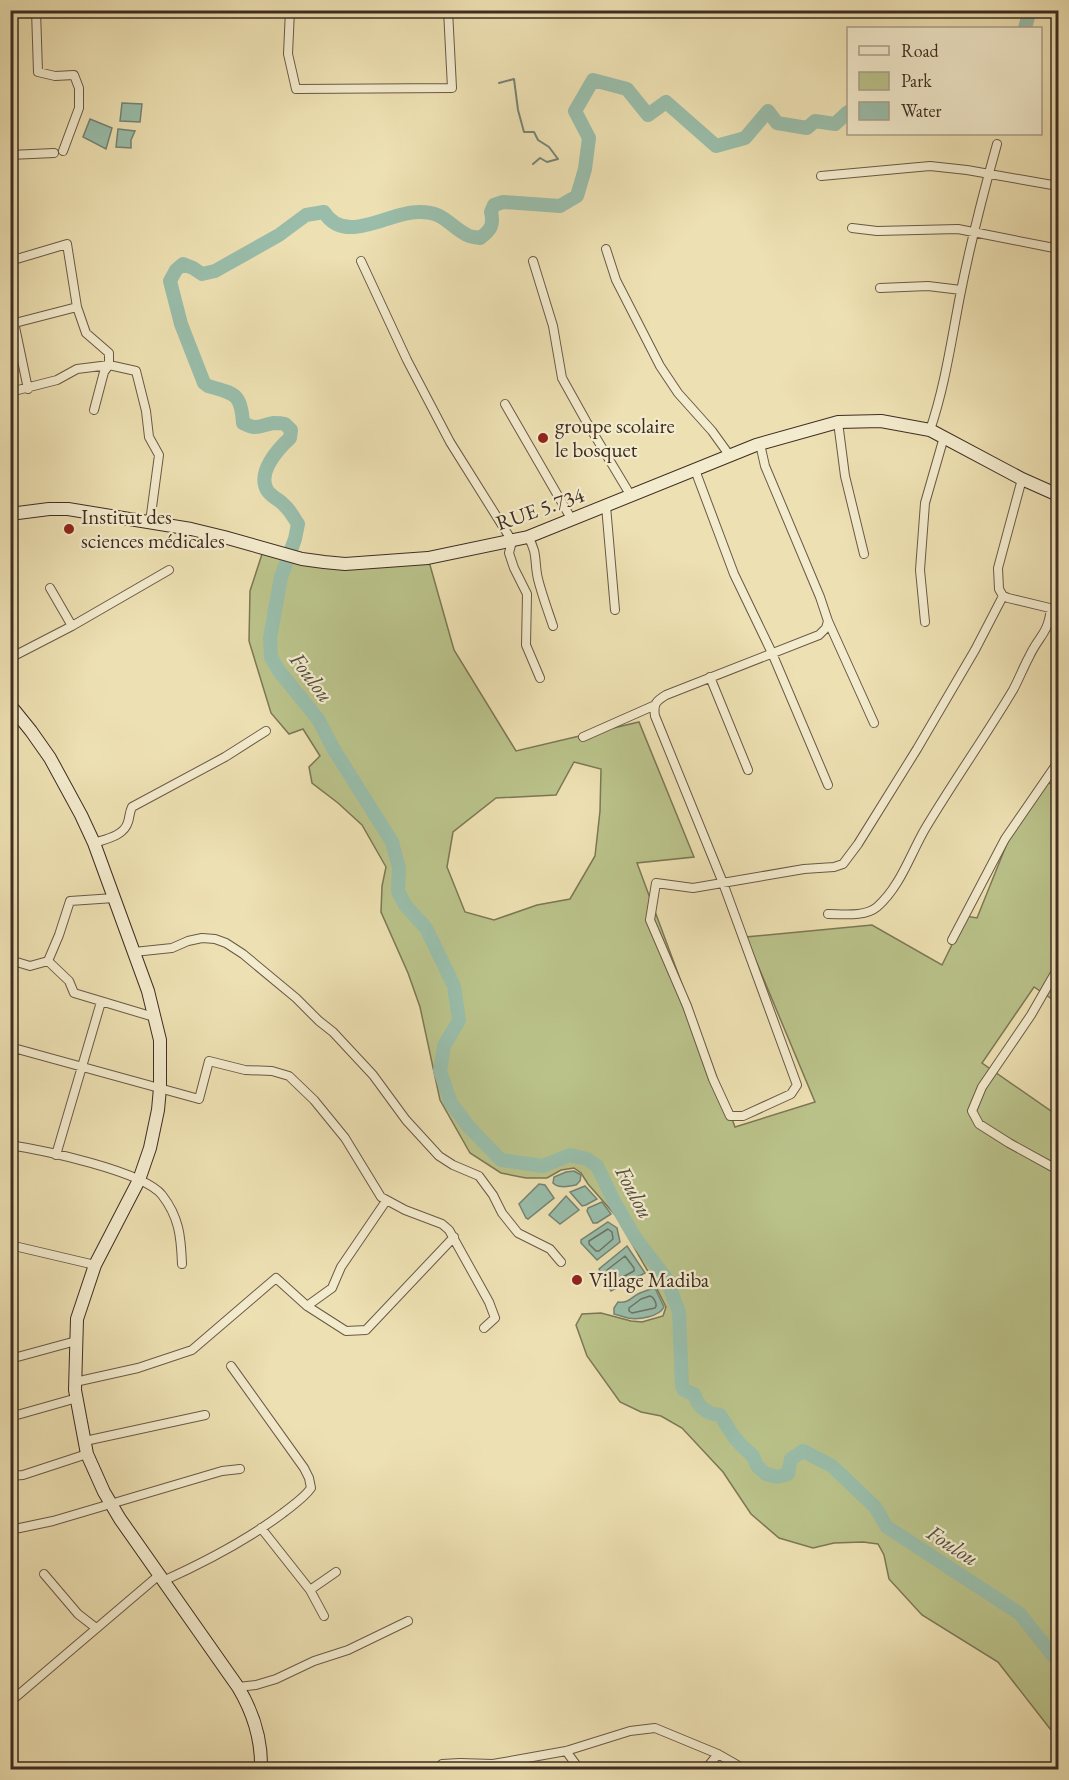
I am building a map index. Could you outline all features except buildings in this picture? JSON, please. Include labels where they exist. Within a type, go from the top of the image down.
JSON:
[{"type":"street","points":[[10,155],[58,152],[79,108],[79,88],[74,75],[55,76],[39,72],[36,10]]},
{"type":"street","points":[[290,10],[288,54],[296,89],[415,90],[452,88],[448,10]]},
{"type":"street","points":[[930,430],[941,397],[961,290],[996,144]]},
{"type":"street","points":[[821,176],[930,166],[1059,186]]},
{"type":"street","points":[[852,228],[877,231],[944,228],[1054,248]]},
{"type":"street","points":[[10,261],[67,244],[77,307],[86,333],[109,353],[109,365],[104,372],[94,410]]},
{"type":"street","points":[[606,249],[616,280],[660,366],[678,393],[712,431],[730,456]]},
{"type":"street","points":[[361,261],[407,360],[450,442],[512,542],[509,553],[527,594],[526,645],[540,678]]},
{"type":"street","points":[[533,261],[553,326],[562,378],[630,496]]},
{"type":"street","points":[[880,288],[928,286],[961,290]]},
{"type":"street","points":[[10,303],[28,389]]},
{"type":"street","points":[[13,323],[77,307]]},
{"type":"street","points":[[10,392],[57,380],[77,369],[109,365],[136,371],[146,411],[149,437],[159,455],[150,522]]},
{"type":"street","points":[[505,404],[572,520]]},
{"type":"street","name":"RUE 5.734","points":[[10,513],[68,509],[224,537],[302,559],[345,564],[391,562],[428,558],[512,542],[760,444],[838,422],[881,421],[930,430],[1022,479],[1059,495]]},
{"type":"street","points":[[838,422],[845,476],[864,554]]},
{"type":"street","points":[[925,622],[920,570],[925,503],[944,437]]},
{"type":"street","points":[[760,444],[765,466],[828,621],[874,723]]},
{"type":"street","points":[[695,470],[734,574],[772,653],[828,785]]},
{"type":"street","points":[[828,914],[865,913],[876,908],[889,894],[925,829],[1014,688],[1029,655],[1047,628],[1055,609],[1003,596],[999,589],[998,568],[1022,479]]},
{"type":"street","points":[[606,506],[615,610]]},
{"type":"street","points":[[528,537],[535,550],[535,566],[553,626]]},
{"type":"street","points":[[10,658],[72,626],[169,570]]},
{"type":"street","points":[[50,588],[72,626]]},
{"type":"street","points":[[653,706],[655,716],[723,883],[798,1085],[791,1094],[743,1116],[730,1116],[650,920],[656,883],[693,888],[723,883],[804,869],[834,867],[843,864],[917,749],[975,650],[1003,596]]},
{"type":"street","points":[[583,737],[653,706],[666,694],[819,635],[826,628],[828,621]]},
{"type":"street","points":[[710,677],[748,770]]},
{"type":"street","points":[[10,705],[50,758],[94,843],[148,991],[160,1040],[158,1110],[150,1148],[139,1180],[95,1265],[77,1319],[75,1382],[87,1454],[111,1504],[249,1705],[258,1732],[261,1770]]},
{"type":"street","points":[[94,843],[117,836],[124,830],[128,824],[132,807],[225,757],[266,731]]},
{"type":"street","points":[[952,940],[1005,840],[1059,762]]},
{"type":"street","points":[[48,961],[70,900],[114,898]]},
{"type":"street","points":[[134,952],[172,948],[202,938],[226,943],[243,954],[333,1032],[373,1075],[406,1120],[439,1156],[479,1176],[493,1195],[502,1213],[518,1233],[550,1249],[561,1262]]},
{"type":"street","points":[[10,960],[30,966],[48,961]]},
{"type":"street","points":[[48,961],[69,981],[74,993],[154,1017]]},
{"type":"street","points":[[1057,971],[1058,986]]},
{"type":"street","points":[[1057,971],[1031,1015],[982,1087],[972,1111],[979,1124],[1059,1170]]},
{"type":"street","points":[[56,1155],[101,1002]]},
{"type":"street","points":[[10,1062],[12,1047],[199,1099],[209,1061],[245,1070],[272,1071],[289,1076],[314,1100],[345,1138],[381,1197],[442,1224],[453,1238],[494,1313],[495,1318],[484,1328]]},
{"type":"street","points":[[10,1145],[84,1160],[139,1180],[161,1194],[176,1217],[182,1240],[182,1264]]},
{"type":"street","points":[[307,1306],[332,1288],[341,1267],[386,1201]]},
{"type":"street","points":[[75,1382],[138,1368],[192,1350],[276,1278],[307,1306],[346,1331],[366,1330],[453,1238]]},
{"type":"street","points":[[10,1245],[95,1265]]},
{"type":"street","points":[[10,1359],[76,1341]]},
{"type":"street","points":[[10,1702],[96,1628],[161,1579],[206,1562],[261,1528],[309,1492],[311,1484],[304,1468],[231,1366]]},
{"type":"street","points":[[10,1417],[77,1398]]},
{"type":"street","points":[[85,1441],[205,1416]]},
{"type":"street","points":[[10,1476],[23,1475],[87,1454]]},
{"type":"street","points":[[10,1530],[53,1521],[222,1471],[240,1469]]},
{"type":"street","points":[[261,1528],[310,1590],[324,1616]]},
{"type":"street","points":[[310,1590],[336,1572]]},
{"type":"street","points":[[44,1574],[78,1614],[96,1628]]},
{"type":"street","points":[[238,1687],[276,1679],[314,1661],[348,1650],[408,1621]]},
{"type":"street","points":[[436,1770],[442,1764],[493,1764],[566,1752],[630,1731],[655,1728],[718,1754],[746,1770]]},
{"type":"street","points":[[566,1752],[580,1770]]},
{"type":"street","points":[[705,1770],[718,1754]]},
{"type":"green space","points":[[264,548],[302,559],[428,558],[454,650],[516,751],[639,722],[694,857],[637,863],[735,1127],[815,1102],[746,937],[872,925],[942,965],[966,916],[977,918],[1012,831],[1047,782],[1058,787],[1058,1003],[1034,987],[982,1063],[1058,1116],[1058,1739],[998,1662],[922,1615],[889,1579],[884,1555],[878,1544],[834,1543],[813,1548],[779,1538],[751,1514],[723,1472],[682,1428],[661,1416],[641,1412],[620,1402],[587,1356],[576,1325],[582,1314],[601,1313],[642,1322],[663,1316],[666,1307],[616,1216],[581,1173],[574,1168],[561,1170],[547,1178],[526,1178],[501,1173],[470,1153],[440,1100],[420,1007],[408,973],[381,912],[382,886],[386,867],[362,825],[312,783],[309,767],[320,756],[303,729],[289,734],[271,713],[249,641],[250,591]],"holes":[[[574,762],[601,769],[600,811],[595,856],[570,899],[537,905],[494,920],[465,912],[447,867],[453,832],[496,798],[556,795]]]},
{"type":"water","points":[[122,103],[142,104],[140,122],[120,121]]},
{"type":"water","points":[[90,119],[112,128],[106,149],[83,137]]},
{"type":"water","points":[[118,129],[135,131],[131,140],[131,148],[116,147]]},
{"type":"water","points":[[574,1171],[581,1175],[576,1185],[561,1187],[553,1183],[554,1177]]},
{"type":"water","points":[[539,1184],[545,1185],[554,1198],[528,1219],[519,1204]]},
{"type":"water","points":[[585,1186],[597,1199],[582,1206],[570,1192]]},
{"type":"water","points":[[566,1196],[579,1210],[560,1224],[549,1215]]},
{"type":"water","points":[[602,1202],[611,1214],[593,1223],[587,1211],[588,1208]]},
{"type":"water","points":[[608,1222],[617,1228],[620,1242],[597,1260],[581,1243],[581,1240]]},
{"type":"water","points":[[627,1246],[645,1273],[611,1291],[599,1269]]},
{"type":"water","points":[[655,1288],[664,1307],[658,1313],[637,1319],[614,1314],[614,1308],[618,1302],[628,1301],[640,1293]]},
{"type":"waterway","name":"Foulou","points":[[1025,27],[1030,10]]},
{"type":"waterway","points":[[499,83],[514,79],[518,110],[524,132],[534,132],[538,140],[549,147],[558,159],[547,162],[540,158],[533,164]]},
{"type":"waterway","name":"Foulou","points":[[847,113],[835,124],[815,121],[807,128],[777,123],[768,111],[745,138],[716,146],[666,102],[648,115],[627,89],[593,80],[575,111],[589,138],[585,169],[577,196],[560,206],[503,202],[494,205],[491,212],[491,227],[480,238],[468,236],[440,216],[427,212],[406,213],[355,227],[333,222],[324,212],[306,215],[279,235],[215,271],[202,274],[183,264],[176,270],[170,281],[181,324],[204,383],[235,396],[240,406],[243,423],[256,427],[282,423],[291,430],[290,438],[270,461],[265,476],[267,490],[286,507],[298,524],[281,577],[270,638],[271,657],[279,671],[318,719],[333,748],[392,842],[399,868],[398,891],[405,905],[426,928],[454,986],[459,1020],[444,1046],[440,1071],[451,1103],[469,1127],[501,1160],[543,1166],[570,1155],[587,1159],[597,1166],[636,1239],[666,1278],[679,1312],[684,1390],[694,1394],[704,1409],[720,1415],[734,1437],[753,1456],[757,1466],[766,1474],[777,1477],[788,1474],[791,1459],[803,1451],[832,1466],[875,1507],[887,1527],[1020,1614],[1058,1662]]},
{"type":"place","name":"groupe scolaire le bosquet","points":[[543,438]]},
{"type":"place","name":"Institut des sciences médicales","points":[[69,529]]},
{"type":"place","name":"Village Madiba","points":[[577,1280]]}]
